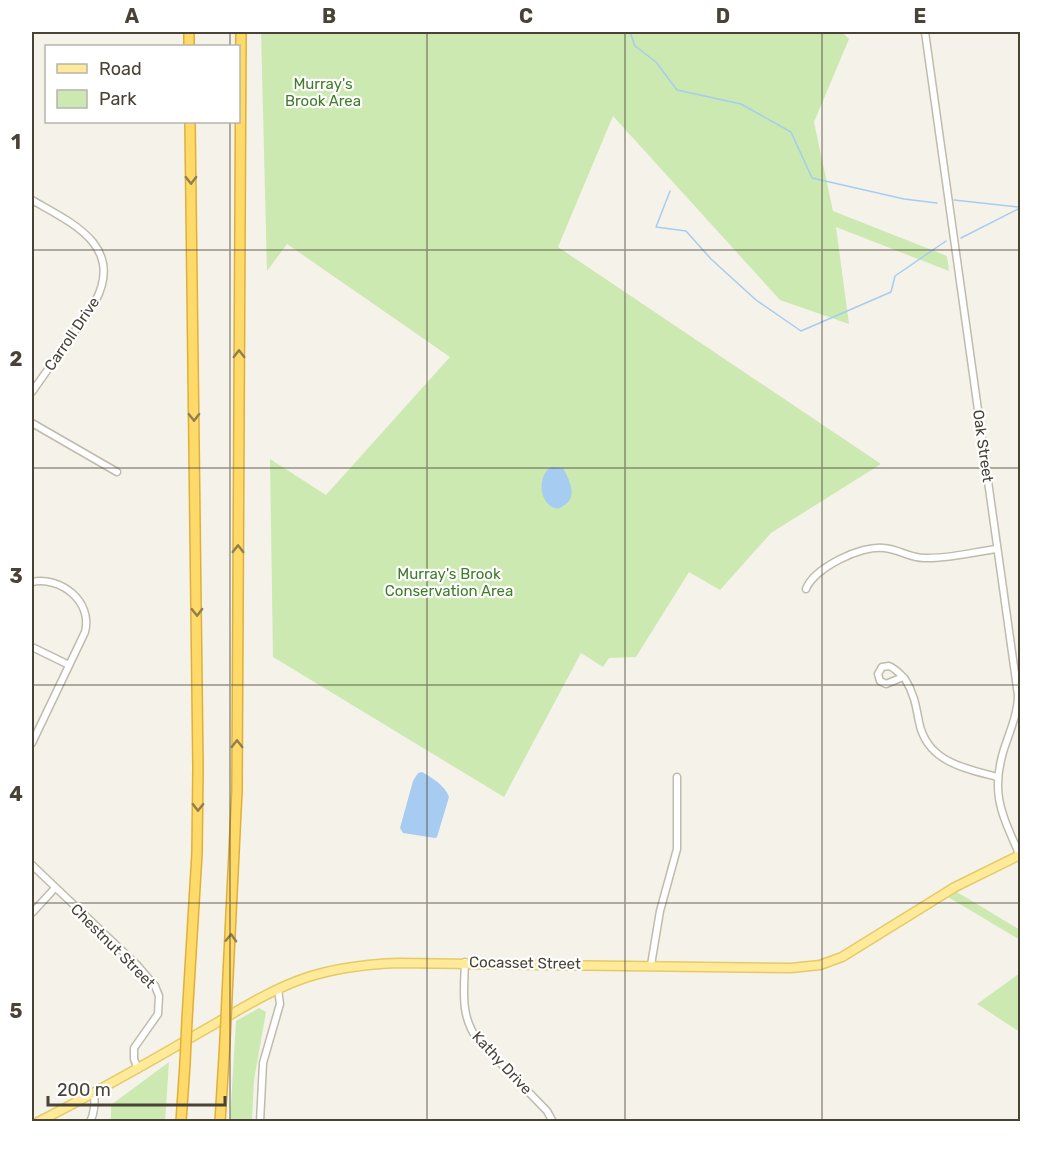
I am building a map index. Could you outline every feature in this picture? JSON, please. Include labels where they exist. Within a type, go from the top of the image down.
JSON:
[{"type":"highway","points":[[220,1122],[237,790],[241,32]]},
{"type":"highway","points":[[181,1122],[197,853],[198,768],[190,123]]},
{"type":"main road","name":"Cocasset Street","points":[[38,1122],[278,989],[314,975],[365,965],[465,962],[791,968],[827,963],[842,957],[933,899],[1020,855]]},
{"type":"street","name":"Oak Street","points":[[925,32],[1019,699],[997,777],[1002,811],[1020,855]]},
{"type":"street","name":"Carroll Drive","points":[[32,200],[90,237],[99,250],[104,274],[102,290],[95,302],[32,392]]},
{"type":"street","points":[[32,423],[117,472]]},
{"type":"street","points":[[806,589],[813,577],[847,556],[865,549],[886,548],[922,558],[997,549]]},
{"type":"street","points":[[32,582],[43,581],[55,584],[73,593],[84,607],[87,626],[32,743]]},
{"type":"street","points":[[32,647],[69,665]]},
{"type":"street","points":[[903,676],[913,692],[921,731],[932,751],[951,764],[997,777]]},
{"type":"street","points":[[651,965],[660,912],[677,849],[677,777]]},
{"type":"street","name":"Chestnut Street","points":[[32,866],[136,965],[152,981],[158,992],[158,1014],[134,1048],[134,1059],[138,1068]]},
{"type":"street","points":[[32,913],[55,888]]},
{"type":"street","name":"Kathy Drive","points":[[465,962],[464,1006],[470,1029],[547,1111],[553,1122]]},
{"type":"street","points":[[260,1122],[263,1063],[279,1008],[278,989]]},
{"type":"street","points":[[90,1122],[95,1102],[94,1092]]},
{"type":"green space","points":[[261,32],[842,32],[849,39],[814,122],[833,211],[947,256],[949,271],[836,227],[849,324],[780,300],[613,116],[558,247],[881,464],[771,533],[720,590],[689,572],[636,657],[609,658],[603,667],[581,653],[504,797],[273,657],[270,459],[326,495],[450,357],[287,244],[267,271]]},
{"type":"green space","points":[[957,892],[1020,930],[1020,940],[948,897]]},
{"type":"green space","points":[[1020,973],[1020,1032],[977,1004]]},
{"type":"green space","points":[[259,1008],[266,1012],[254,1080],[252,1121],[230,1121],[236,1021]]},
{"type":"green space","points":[[169,1062],[165,1121],[111,1121],[111,1105]]},
{"type":"water","points":[[551,467],[563,468],[572,493],[568,503],[558,508],[549,505],[543,494],[542,482]]},
{"type":"water","points":[[422,772],[441,785],[449,797],[435,838],[403,833],[400,828],[413,781],[418,773]]},
{"type":"waterway","points":[[630,32],[635,46],[656,62],[677,90],[741,104],[791,132],[812,178],[904,199],[937,203]]},
{"type":"waterway","points":[[670,191],[656,227],[686,231],[711,259],[756,300],[801,331],[891,292],[895,276],[946,241]]},
{"type":"waterway","points":[[954,200],[1019,207]]},
{"type":"waterway","points":[[961,238],[1020,208]]},
{"type":"park label","name":"Murray's Brook Area","points":[[323,92]]},
{"type":"park label","name":"Murray's Brook Conservation Area","points":[[449,582]]}]
